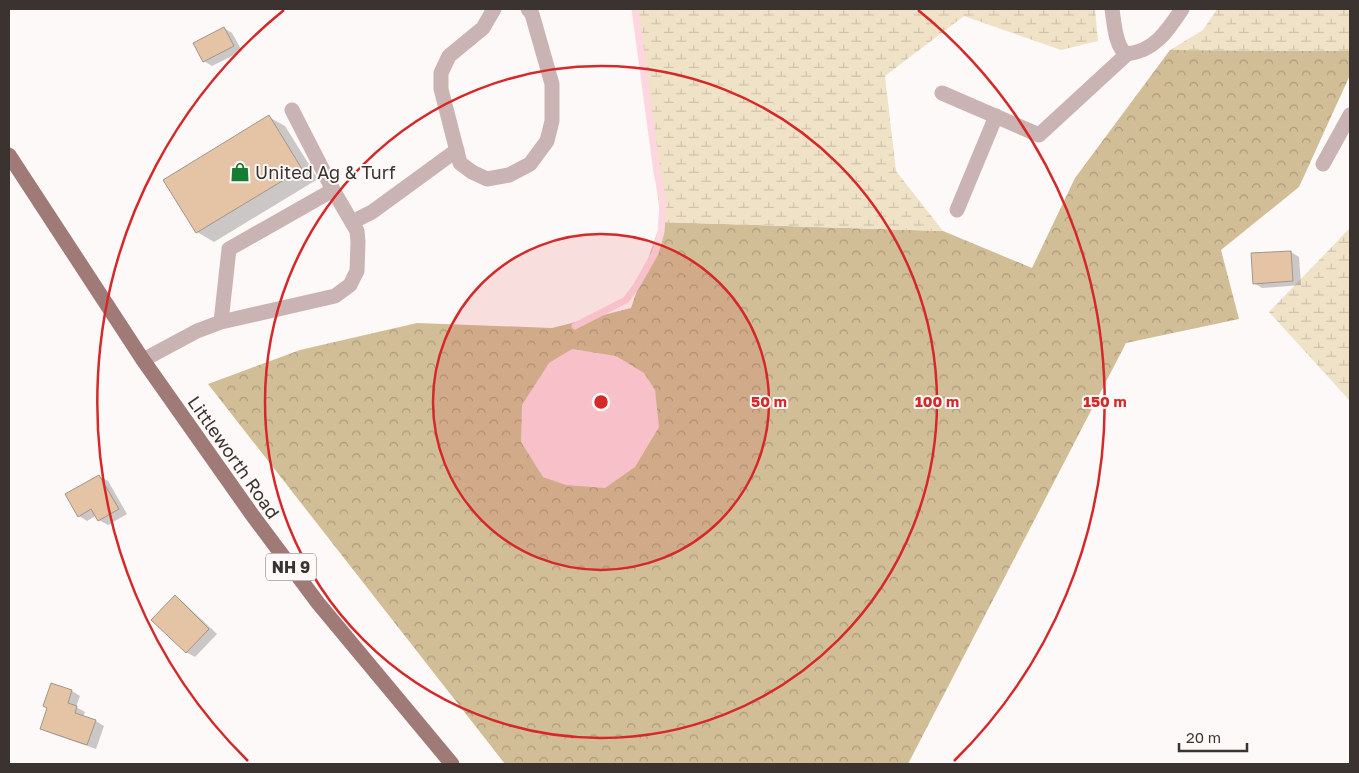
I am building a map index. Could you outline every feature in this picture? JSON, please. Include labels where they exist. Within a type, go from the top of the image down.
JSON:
[{"type":"main road","name":"Littleworth Road","points":[[9,155],[142,360],[253,516],[318,603],[452,764]]},
{"type":"lane","points":[[494,9],[483,28],[449,56],[441,73],[441,89],[460,163],[472,172],[487,179],[509,175],[530,164],[547,141],[552,121],[552,84],[532,14],[528,9]]},
{"type":"lane","points":[[1112,9],[1119,46],[1122,52],[1127,54]]},
{"type":"lane","points":[[942,93],[1039,135],[1127,54],[1149,47],[1161,38],[1182,9]]},
{"type":"lane","points":[[142,360],[197,331],[221,322],[335,296],[350,286],[357,271],[357,231],[292,110]]},
{"type":"lane","points":[[957,210],[996,116]]},
{"type":"lane","points":[[1323,164],[1350,116]]},
{"type":"lane","points":[[352,222],[372,212],[457,150]]},
{"type":"lane","points":[[221,322],[229,249],[334,190]]},
{"type":"green space","points":[[633,9],[1095,9],[1098,41],[1061,50],[964,16],[885,76],[896,171],[943,231],[661,222]]},
{"type":"green space","points":[[1217,9],[1350,9],[1350,51],[1170,50],[1203,30]]},
{"type":"green space","points":[[1170,50],[1350,51],[1350,75],[1299,187],[1221,250],[1239,319],[1126,343],[908,764],[505,764],[208,384],[300,350],[417,323],[552,328],[631,308],[661,222],[943,231],[1032,268],[1075,178]]},
{"type":"green space","points":[[1350,228],[1350,401],[1269,312]]},
{"type":"shaded area","points":[[572,349],[616,356],[644,373],[655,390],[659,427],[635,467],[605,488],[566,485],[543,477],[521,442],[522,405],[549,363]]},
{"type":"building","points":[[224,27],[234,46],[203,62],[193,43]]},
{"type":"building","points":[[269,115],[302,169],[196,233],[163,180]]},
{"type":"building","points":[[1291,251],[1293,281],[1253,284],[1251,253]]},
{"type":"building","points":[[99,475],[119,509],[98,521],[91,509],[78,517],[65,494]]},
{"type":"building","points":[[175,595],[209,629],[186,653],[151,620]]},
{"type":"building","points":[[51,683],[72,690],[68,703],[77,706],[75,713],[96,720],[87,745],[40,729],[47,708],[43,706]]},
{"type":"waterway","points":[[575,326],[626,300],[655,253],[661,232],[663,202],[657,172],[635,9]]},
{"type":"place","name":"United Ag & Turf","points":[[240,172]]}]
